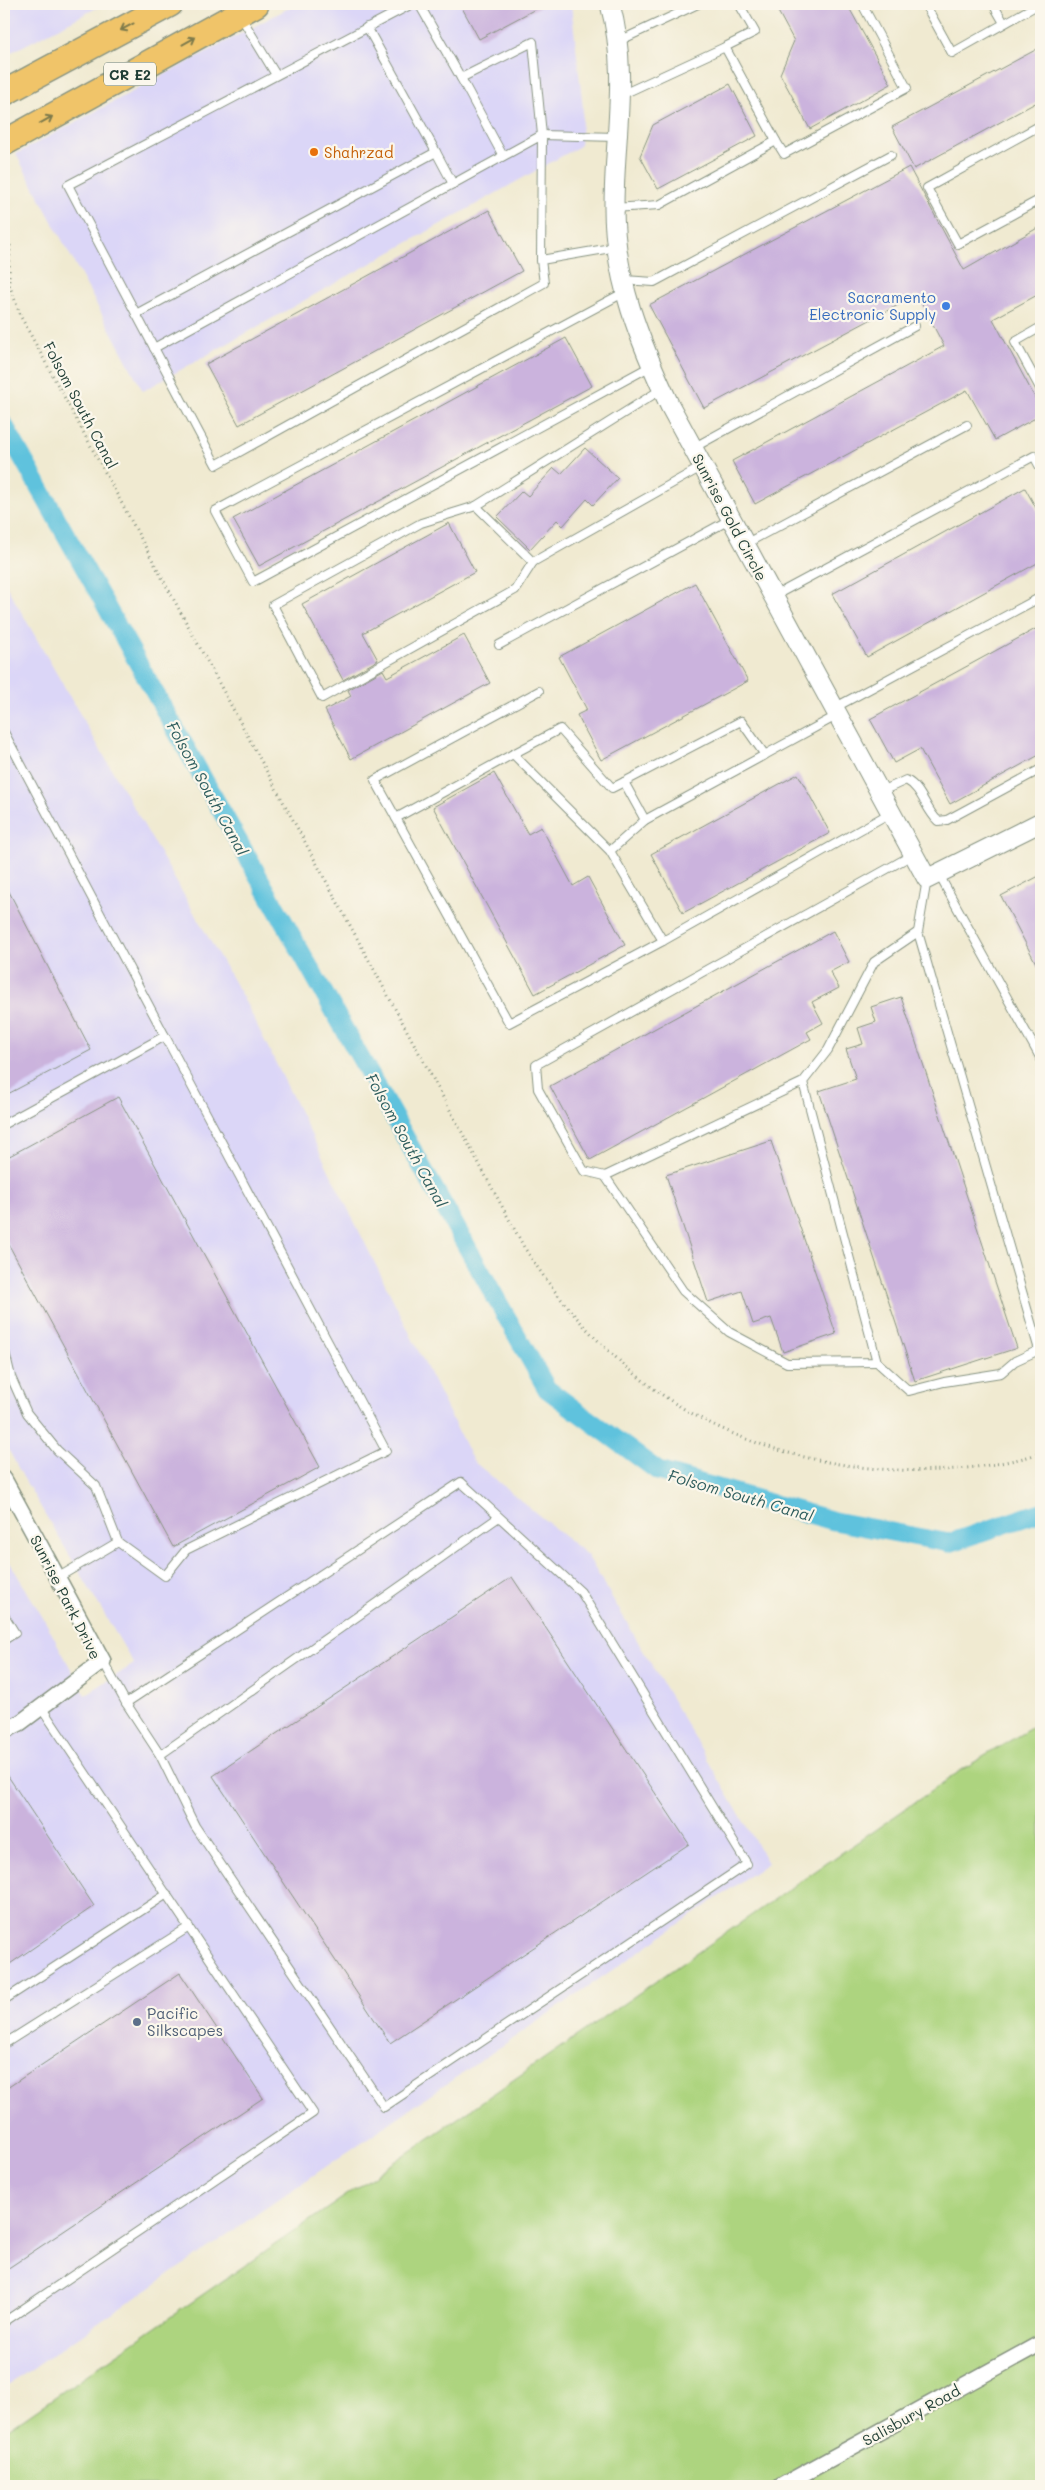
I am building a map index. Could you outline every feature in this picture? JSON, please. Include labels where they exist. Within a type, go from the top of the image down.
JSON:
[{"type":"main road","name":"CR E2","points":[[4,93],[170,4]]},
{"type":"main road","name":"CR E2","points":[[4,143],[248,9]]},
{"type":"street","name":"Sunrise Gold Circle","points":[[610,4],[617,42],[620,95],[614,208],[617,247],[623,286],[635,327],[662,389],[693,448],[890,812],[914,854],[933,876]]},
{"type":"street","points":[[933,876],[1041,822]]},
{"type":"street","name":"Sunrise Park Drive","points":[[4,1480],[103,1661],[41,1707],[4,1731]]},
{"type":"street","name":"Salisbury Road","points":[[781,2486],[1041,2343]]},
{"type":"lane","points":[[412,4],[68,185],[216,465],[544,283],[541,260],[542,135],[533,42],[461,78]]},
{"type":"lane","points":[[419,4],[503,156]]},
{"type":"lane","points":[[617,42],[698,4]]},
{"type":"lane","points":[[620,95],[756,32],[739,4]]},
{"type":"lane","points":[[725,47],[784,154],[906,88],[862,4]]},
{"type":"lane","points":[[925,4],[952,53],[1039,4]]},
{"type":"lane","points":[[994,4],[1004,23]]},
{"type":"lane","points":[[248,9],[276,75]]},
{"type":"lane","points":[[367,27],[453,184]]},
{"type":"lane","points":[[1041,125],[927,188],[958,244],[1041,199]]},
{"type":"lane","points":[[154,348],[542,135],[618,138]]},
{"type":"lane","points":[[614,208],[659,205],[776,141]]},
{"type":"lane","points":[[136,314],[436,152]]},
{"type":"lane","points":[[652,365],[253,582],[215,511],[623,286],[654,282],[891,155]]},
{"type":"lane","points":[[541,260],[617,247]]},
{"type":"lane","points":[[693,448],[915,326]]},
{"type":"lane","points":[[1041,327],[1015,342],[1041,390]]},
{"type":"lane","points":[[662,389],[476,506],[421,523],[273,604],[322,698],[514,590],[534,562],[703,466]]},
{"type":"lane","points":[[745,544],[967,424]]},
{"type":"lane","points":[[773,596],[1034,456],[1041,469]]},
{"type":"lane","points":[[476,506],[534,562]]},
{"type":"lane","points":[[499,645],[731,519]]},
{"type":"lane","points":[[610,850],[645,820],[764,755],[836,712],[1041,597]]},
{"type":"lane","points":[[538,691],[375,780],[509,1023],[663,941],[890,812]]},
{"type":"lane","points":[[396,818],[560,728],[612,788],[741,721],[764,755]]},
{"type":"lane","points":[[4,732],[386,1451],[186,1550],[165,1576],[118,1542],[96,1486],[57,1450],[27,1413],[11,1377],[4,1348]]},
{"type":"lane","points":[[513,754],[610,850],[663,941]]},
{"type":"lane","points":[[880,792],[906,780],[914,784],[938,821],[946,820],[1041,768]]},
{"type":"lane","points":[[624,782],[645,820]]},
{"type":"lane","points":[[914,854],[536,1065],[538,1089],[584,1171],[605,1176],[803,1082],[828,1050],[874,962],[918,932]]},
{"type":"lane","points":[[803,1082],[877,1362],[909,1392],[944,1382],[1002,1373],[1016,1361],[1039,1350],[918,932],[933,876]]},
{"type":"lane","points":[[933,876],[1041,1059]]},
{"type":"lane","points":[[4,1124],[165,1036]]},
{"type":"lane","points":[[605,1176],[684,1290],[729,1332],[787,1363],[877,1362]]},
{"type":"lane","points":[[103,1661],[126,1703],[160,1755],[195,1826],[384,2107],[747,1864],[581,1592],[460,1482],[126,1703]]},
{"type":"lane","points":[[160,1755],[499,1517]]},
{"type":"lane","points":[[57,1578],[118,1542]]},
{"type":"lane","points":[[4,1616],[15,1632],[4,1640]]},
{"type":"lane","points":[[4,2322],[313,2113],[41,1707]]},
{"type":"lane","points":[[4,2000],[167,1894]]},
{"type":"lane","points":[[4,2044],[188,1927]]},
{"type":"path","name":"Folsom South Canal","points":[[4,226],[10,246],[9,284],[21,317],[524,1247],[566,1307],[601,1345],[646,1384],[693,1414],[729,1432],[778,1450],[845,1466],[918,1472],[987,1465],[1041,1453]]},
{"type":"shaded area","points":[[4,4],[104,4],[4,56]]},
{"type":"shaded area","points":[[296,4],[571,4],[583,108],[580,146],[143,391],[16,154]]},
{"type":"shaded area","points":[[4,582],[246,1003],[473,1461],[587,1555],[768,1863],[4,2388],[4,1553],[45,1621],[85,1695],[134,1664],[23,1477],[4,1441]]},
{"type":"green space","points":[[1041,1722],[1041,2486],[4,2486],[4,2432],[963,1769]]},
{"type":"building","points":[[460,4],[545,4],[479,39]]},
{"type":"building","points":[[774,4],[847,4],[891,84],[810,129],[780,74],[794,41]]},
{"type":"building","points":[[1041,47],[1041,100],[914,169],[892,127]]},
{"type":"building","points":[[730,84],[757,136],[658,189],[640,156],[653,125]]},
{"type":"building","points":[[909,167],[964,270],[1041,226],[1041,293],[993,319],[1041,409],[1041,415],[995,440],[967,390],[755,504],[732,461],[944,346],[917,295],[704,408],[649,305]]},
{"type":"building","points":[[489,210],[522,271],[239,425],[206,364]]},
{"type":"building","points":[[566,338],[592,386],[259,566],[233,519]]},
{"type":"building","points":[[585,448],[618,478],[593,505],[587,499],[563,526],[557,520],[530,549],[497,517],[522,491],[528,496],[554,468],[561,474]]},
{"type":"building","points":[[1025,488],[1041,517],[1041,561],[867,657],[832,594]]},
{"type":"building","points":[[449,523],[475,572],[363,633],[378,660],[343,680],[302,604]]},
{"type":"building","points":[[695,583],[748,681],[601,760],[577,715],[587,710],[559,657]]},
{"type":"building","points":[[1041,626],[1041,754],[950,804],[920,749],[894,763],[870,719]]},
{"type":"building","points":[[464,635],[490,683],[351,759],[325,710],[351,696],[348,690],[383,670],[387,677]]},
{"type":"building","points":[[494,773],[528,834],[541,827],[573,886],[588,877],[625,945],[535,994],[433,807]]},
{"type":"building","points":[[798,774],[830,833],[683,913],[651,854]]},
{"type":"building","points":[[1041,875],[1041,973],[1001,896]]},
{"type":"building","points":[[4,882],[91,1050],[4,1096]]},
{"type":"building","points":[[833,931],[849,962],[830,972],[839,988],[812,1002],[823,1023],[807,1032],[811,1039],[590,1160],[550,1086]]},
{"type":"building","points":[[901,997],[1017,1348],[915,1381],[819,1091],[856,1079],[846,1049],[863,1044],[858,1028],[876,1022],[871,1007]]},
{"type":"building","points":[[118,1097],[320,1467],[173,1547],[4,1236],[4,1159]]},
{"type":"building","points":[[771,1141],[836,1334],[783,1352],[771,1318],[753,1324],[742,1291],[708,1302],[666,1175]]},
{"type":"building","points":[[512,1577],[689,1844],[390,2043],[213,1776]]},
{"type":"building","points":[[4,1770],[94,1906],[4,1968]]},
{"type":"building","points":[[180,1973],[263,2098],[4,2271],[4,2090]]},
{"type":"waterway","name":"Folsom South Canal","points":[[4,425],[547,1389],[658,1471],[834,1521],[949,1543],[1041,1512]]},
{"type":"place","name":"Shahrzad","points":[[314,152]]},
{"type":"place","name":"Sacramento Electronic Supply","points":[[946,306]]},
{"type":"place","name":"Pacific Silkscapes","points":[[137,2022]]}]
